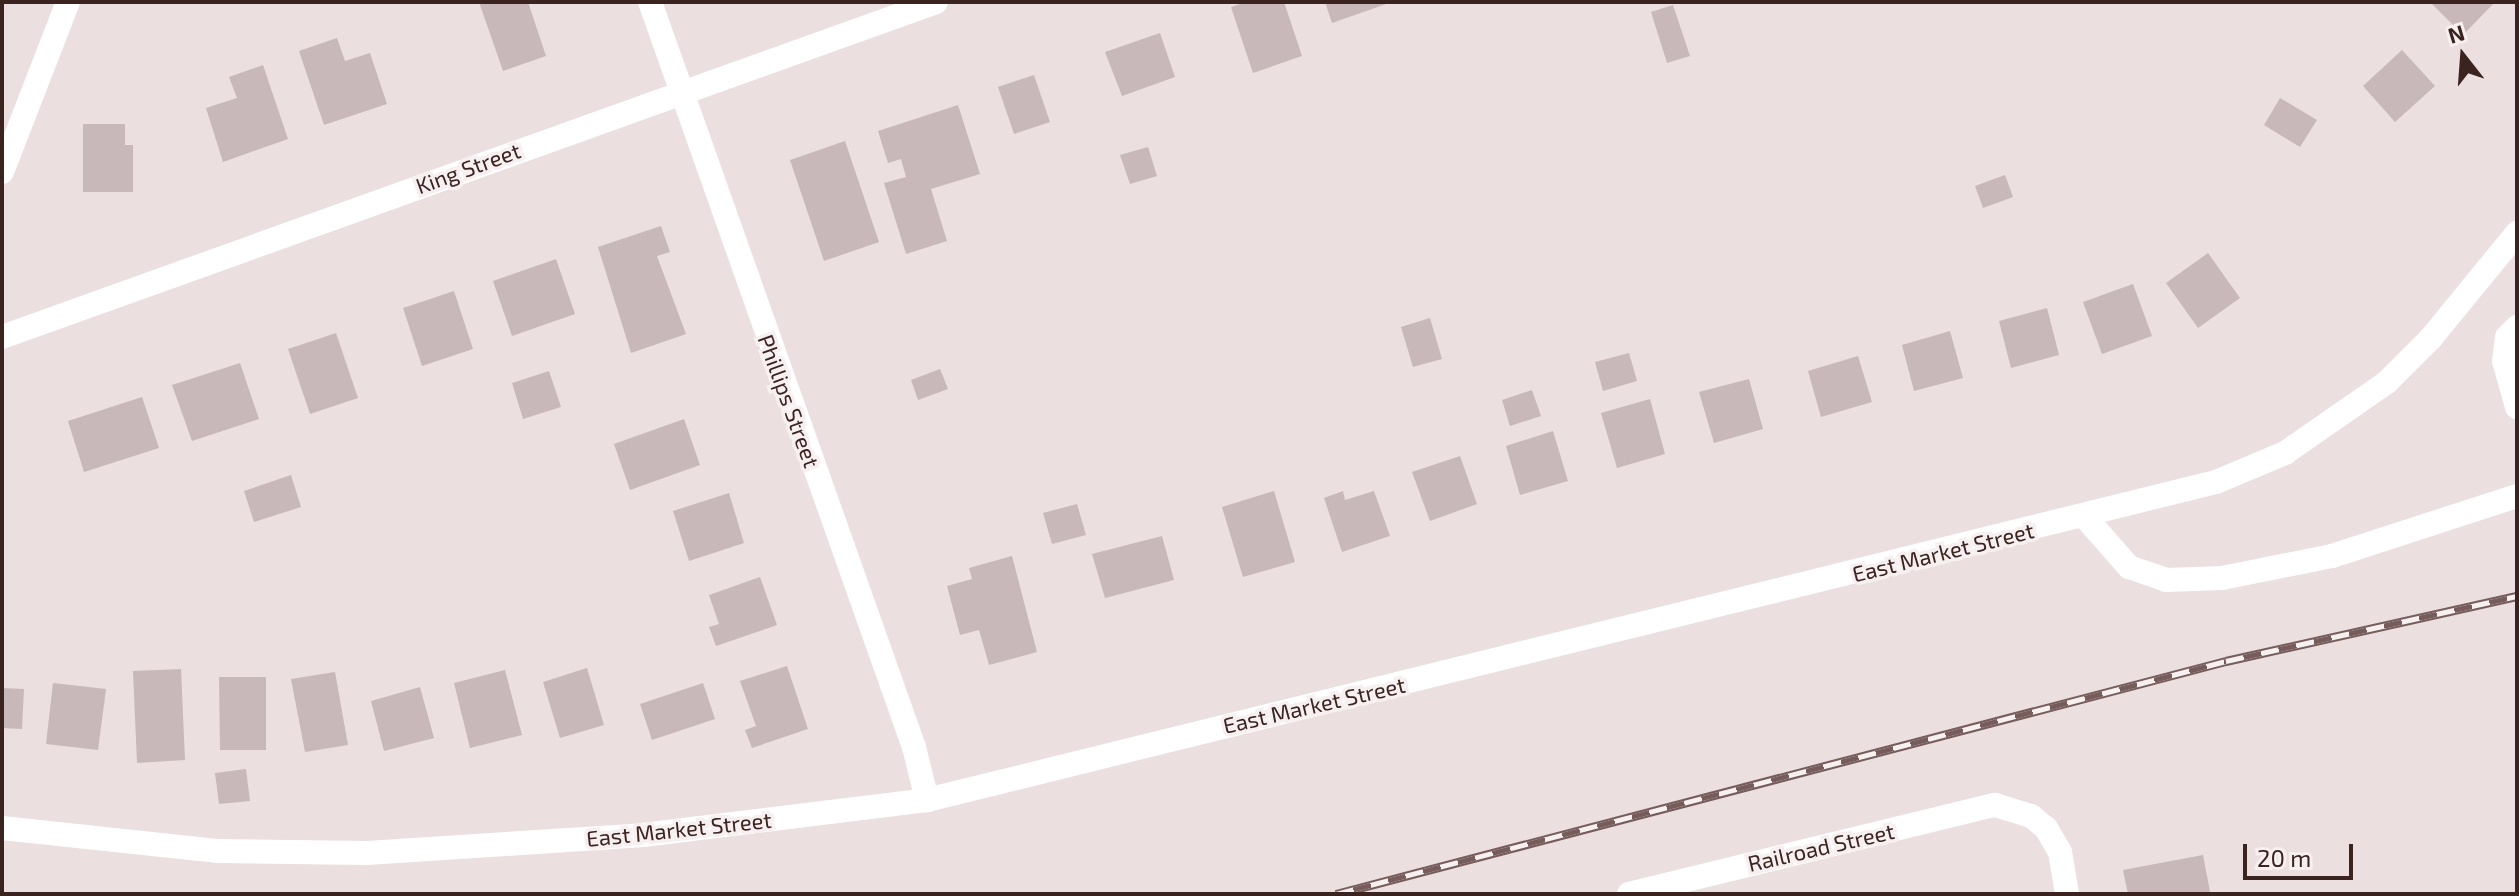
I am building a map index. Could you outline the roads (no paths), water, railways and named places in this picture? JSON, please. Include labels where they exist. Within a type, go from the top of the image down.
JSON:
[{"type":"street","points":[[2,172],[68,2]]},
{"type":"street","name":"Phillips Street","points":[[650,2],[914,747],[927,800]]},
{"type":"street","name":"King Street","points":[[2,337],[682,90],[936,2]]},
{"type":"street","name":"East Market Street","points":[[2,828],[219,851],[367,853],[643,835],[927,800],[2085,517],[2216,482],[2285,453],[2349,414],[2431,338],[2517,233]]},
{"type":"street","points":[[2517,327],[2507,337],[2504,361],[2517,407]]},
{"type":"street","points":[[2085,517],[2129,567],[2166,580],[2222,578],[2332,556],[2517,496]]},
{"type":"street","name":"Railroad Street","points":[[1629,894],[1976,808],[2013,808],[2046,828],[2060,852],[2067,894]]},
{"type":"railway","points":[[1336,894],[2226,661],[2517,596]]}]
